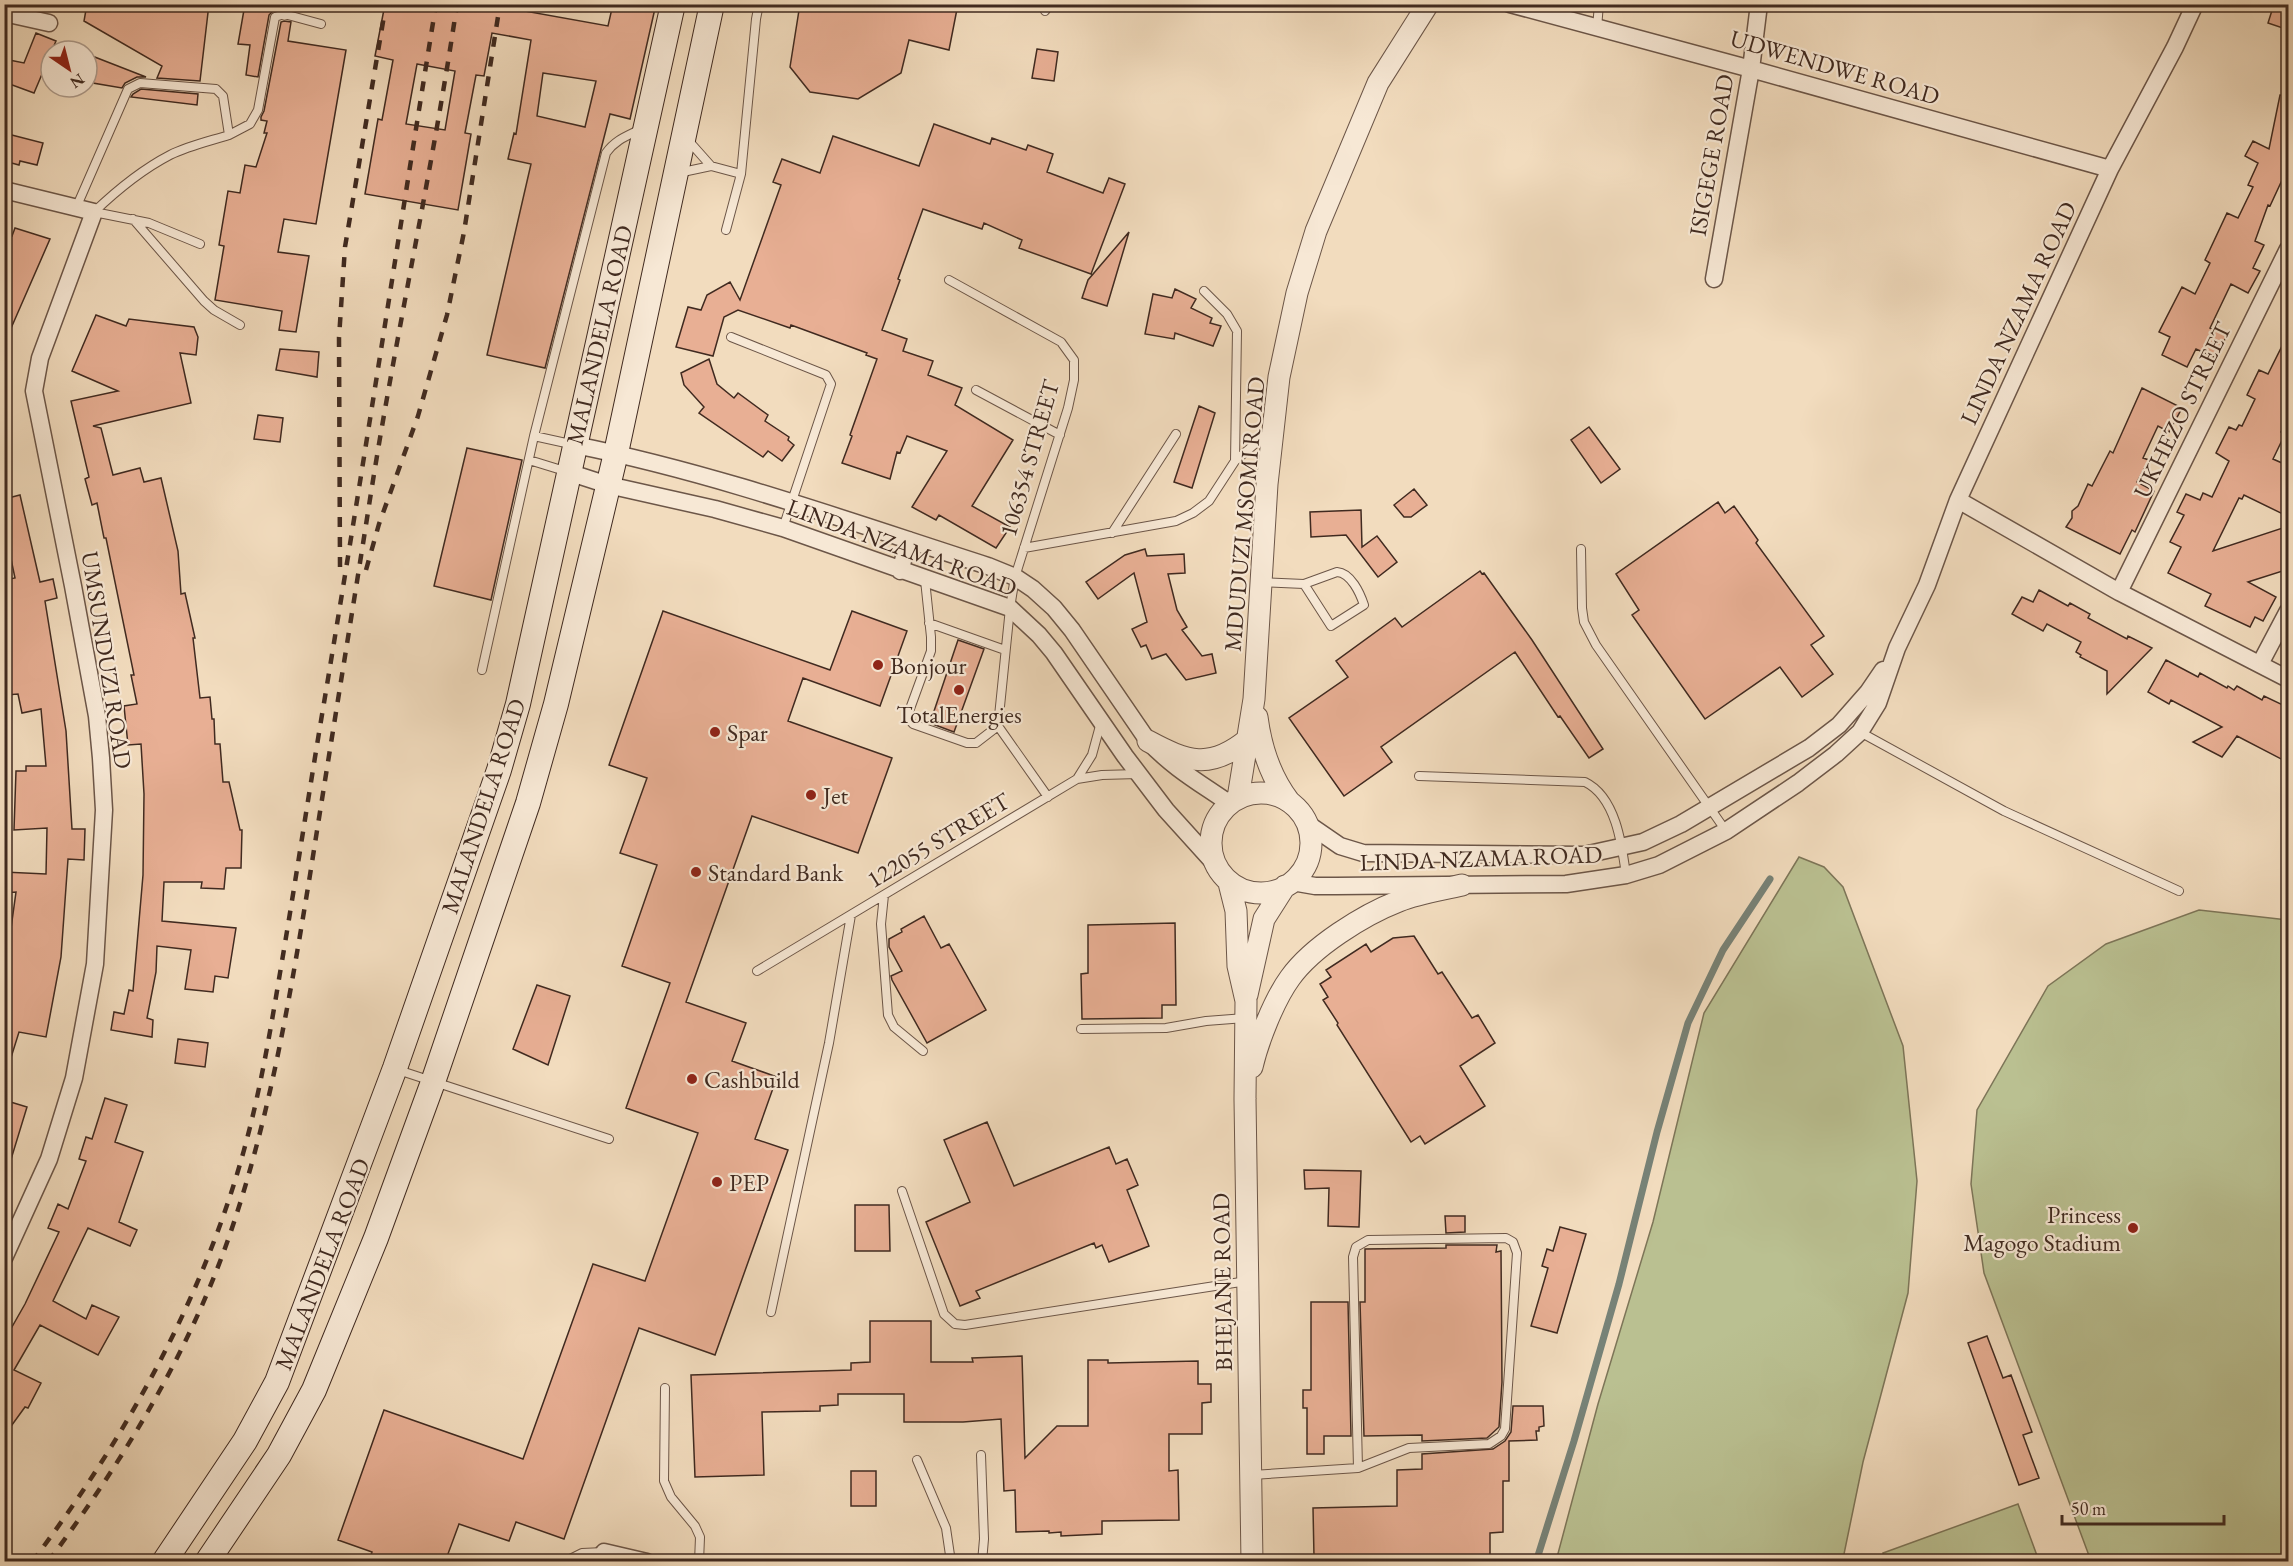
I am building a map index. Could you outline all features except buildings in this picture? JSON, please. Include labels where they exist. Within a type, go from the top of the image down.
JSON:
[{"type":"main road","name":"MALANDELA ROAD","points":[[164,1562],[245,1442],[277,1382],[395,1068],[499,770],[518,704],[673,4]]},
{"type":"main road","name":"MALANDELA ROAD","points":[[207,1562],[279,1455],[314,1390],[376,1238],[433,1082],[537,774],[616,453],[712,4]]},
{"type":"street","name":"MDUDUZI MSOMI ROAD","points":[[1234,801],[1254,699],[1267,484],[1279,377],[1293,314],[1316,231],[1378,83],[1428,4]]},
{"type":"street","name":"UDWENDWE ROAD","points":[[1510,4],[2110,169]]},
{"type":"street","name":"ISIGEGE ROAD","points":[[1714,279],[1751,69],[1759,4]]},
{"type":"street","name":"LINDA NZAMA ROAD","points":[[1289,884],[1315,886],[1566,884],[1626,875],[1659,865],[1726,831],[1798,783],[1860,732],[1878,703],[1897,648],[1927,585],[1958,500],[2110,169],[2175,47],[2195,4]]},
{"type":"street","points":[[4,13],[49,23]]},
{"type":"street","points":[[4,190],[94,212]]},
{"type":"street","name":"UMSUNDUZI ROAD","points":[[4,1258],[49,1159],[68,1098],[88,1011],[95,964],[104,810],[98,727],[74,586],[34,392],[40,358],[94,212]]},
{"type":"street","name":"UKHEZO STREET","points":[[2119,592],[2289,249]]},
{"type":"street","name":"LINDA NZAMA ROAD","points":[[574,445],[616,453],[720,480],[909,540],[1016,577],[1054,608],[1072,630],[1148,741],[1174,768],[1234,801]]},
{"type":"street","name":"LINDA NZAMA ROAD","points":[[568,472],[608,485],[715,509],[783,528],[1010,608],[1039,634],[1054,652],[1138,774],[1166,810],[1213,862]]},
{"type":"street","points":[[1958,500],[2119,592],[2289,679]]},
{"type":"street","points":[[900,570],[909,540]]},
{"type":"street","points":[[2260,664],[2289,611]]},
{"type":"street","name":"LINDA NZAMA ROAD","points":[[1308,824],[1340,846],[1363,853],[1584,855],[1623,847],[1652,838],[1682,824],[1809,748],[1839,725],[1868,692],[1897,648]]},
{"type":"street","points":[[1075,683],[1098,669]]},
{"type":"street","name":"MDUDUZI MSOMI ROAD","points":[[1254,699],[1263,751],[1276,783],[1289,801]]},
{"type":"street","points":[[1148,741],[1187,759],[1200,761],[1215,759],[1232,752],[1247,740]]},
{"type":"street","points":[[1259,793],[1280,796],[1300,811],[1308,824],[1310,854],[1302,873],[1289,884],[1272,893],[1261,894],[1239,889],[1229,883],[1213,862],[1210,841],[1212,830],[1222,811],[1234,801],[1259,793]]},
{"type":"street","name":"BHEJANE ROAD","points":[[1229,883],[1236,911],[1238,966],[1246,1010]]},
{"type":"street","name":"BHEJANE ROAD","points":[[1252,1562],[1245,1099],[1246,1010],[1259,935],[1264,919],[1289,884]]},
{"type":"street","points":[[1245,1099],[1259,1041],[1289,979],[1304,962],[1355,924],[1399,901],[1462,885]]},
{"type":"street","points":[[604,1552],[647,1562]]},
{"type":"lane","points":[[726,230],[741,174],[759,4]]},
{"type":"lane","points":[[1597,28],[1599,4]]},
{"type":"lane","name":"UMSUNDUZI ROAD","points":[[94,212],[127,184],[172,154],[229,135],[250,124],[258,110],[275,17],[284,14],[321,24]]},
{"type":"lane","points":[[76,208],[128,89],[140,83],[216,89],[223,96],[229,135]]},
{"type":"lane","points":[[482,670],[534,436],[606,153],[620,139],[646,127]]},
{"type":"lane","points":[[684,136],[711,166]]},
{"type":"lane","points":[[676,174],[711,166],[741,174]]},
{"type":"lane","points":[[94,212],[157,225],[200,244]]},
{"type":"lane","points":[[133,219],[204,301],[214,310],[240,325]]},
{"type":"lane","name":"106354 STREET","points":[[949,280],[1061,342],[1074,360],[1074,380],[1060,435],[1016,577],[1010,608],[998,726]]},
{"type":"lane","points":[[1204,291],[1227,314],[1237,331],[1234,461]]},
{"type":"lane","points":[[731,337],[826,375],[831,384],[783,528]]},
{"type":"lane","points":[[976,390],[1060,435]]},
{"type":"lane","points":[[1024,548],[1176,521],[1193,513],[1209,501],[1234,461],[1274,429]]},
{"type":"lane","points":[[1112,533],[1176,434]]},
{"type":"lane","points":[[534,436],[574,445]]},
{"type":"lane","points":[[529,460],[568,472]]},
{"type":"lane","points":[[1581,549],[1584,622],[1596,645],[1726,831]]},
{"type":"lane","points":[[1262,582],[1304,584],[1342,572],[1348,575],[1364,605],[1331,626],[1304,584]]},
{"type":"lane","points":[[926,580],[932,637],[931,651],[908,717],[909,720],[913,724],[967,743],[976,743],[998,726],[1048,797]]},
{"type":"lane","points":[[929,622],[1005,650]]},
{"type":"lane","name":"122055 STREET","points":[[1077,779],[1092,755],[1101,721]]},
{"type":"lane","points":[[1860,732],[2004,811],[2179,891]]},
{"type":"lane","name":"122055 STREET","points":[[757,971],[1077,779],[1102,775],[1138,774]]},
{"type":"lane","points":[[1419,776],[1585,782],[1592,786],[1610,808],[1623,847],[1626,875]]},
{"type":"lane","points":[[884,895],[881,924],[888,1015],[894,1027],[923,1051]]},
{"type":"lane","points":[[771,1312],[829,1043],[852,915]]},
{"type":"lane","points":[[1081,1029],[1166,1028],[1206,1021],[1246,1010]]},
{"type":"lane","points":[[395,1068],[609,1139]]},
{"type":"lane","points":[[902,1191],[944,1314],[955,1324],[965,1326],[1248,1281]]},
{"type":"lane","points":[[1251,1475],[1358,1468],[1409,1448],[1489,1444],[1502,1436],[1516,1253],[1513,1242],[1506,1239],[1368,1240],[1356,1247],[1353,1257],[1358,1468]]},
{"type":"lane","points":[[665,1388],[664,1481],[670,1497],[695,1526],[700,1537],[699,1562]]},
{"type":"lane","points":[[981,1455],[984,1539],[982,1562]]},
{"type":"lane","points":[[917,1460],[946,1528],[951,1562]]},
{"type":"lane","points":[[564,1562],[582,1553],[604,1552]]},
{"type":"green space","points":[[1799,857],[1824,867],[1843,887],[1903,1046],[1917,1181],[1908,1293],[1863,1462],[1844,1554],[1845,1561],[1556,1561],[1598,1404],[1653,1222],[1704,1013]]},
{"type":"green space","name":"Princess Magogo Stadium","points":[[2199,910],[2288,920],[2288,1561],[2091,1561],[1984,1273],[1971,1184],[1977,1110],[2048,986],[2106,944]]},
{"type":"green space","points":[[2018,1504],[2039,1561],[1886,1561],[1883,1553]]},
{"type":"waterway","points":[[1536,1562],[1619,1284],[1657,1132],[1688,1023],[1723,950],[1770,879]]},
{"type":"railway","points":[[340,567],[339,338],[345,247],[386,4]]},
{"type":"railway","points":[[32,1562],[99,1467],[157,1366],[207,1260],[227,1205],[250,1128],[286,938],[436,4]]},
{"type":"railway","points":[[48,1562],[128,1445],[174,1363],[195,1321],[230,1234],[257,1146],[278,1056],[295,966],[378,448],[457,4]]},
{"type":"railway","points":[[366,570],[379,524],[418,416],[447,315],[464,232],[500,4]]},
{"type":"place","name":"Bonjour","points":[[878,665]]},
{"type":"place","name":"TotalEnergies","points":[[959,690]]},
{"type":"place","name":"Spar","points":[[715,732]]},
{"type":"place","name":"Jet","points":[[811,795]]},
{"type":"place","name":"Standard Bank","points":[[696,872]]},
{"type":"place","name":"Cashbuild","points":[[692,1079]]},
{"type":"place","name":"PEP","points":[[717,1182]]},
{"type":"place","name":"Princess Magogo Stadium","points":[[2133,1228]]}]
